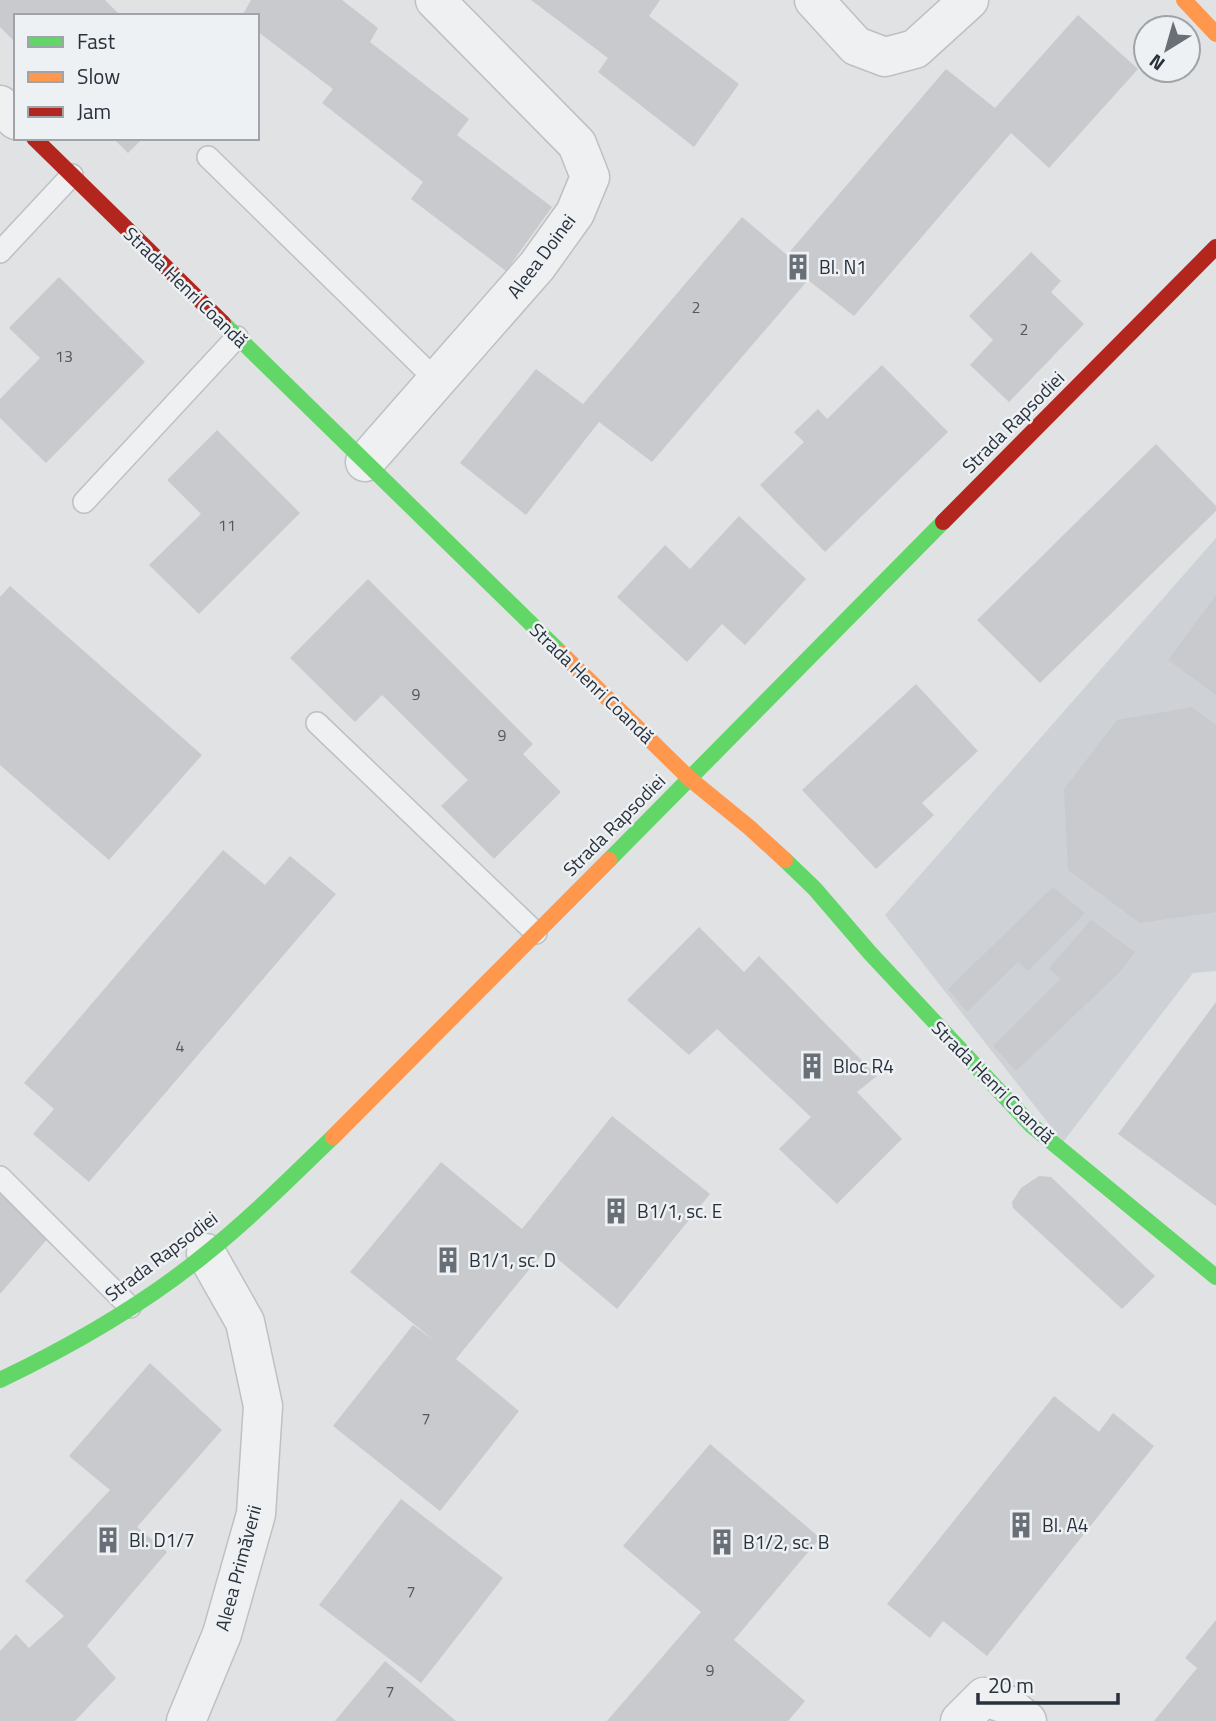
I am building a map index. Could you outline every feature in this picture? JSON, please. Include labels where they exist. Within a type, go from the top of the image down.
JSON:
[{"type":"street","name":"Aleea Doinei","points":[[365,462],[537,266],[575,213],[590,177],[577,144],[435,0]]},
{"type":"street","points":[[814,0],[856,46],[884,57],[915,49],[969,0]]},
{"type":"street","points":[[1184,0],[1216,34]]},
{"type":"street","points":[[0,105],[14,118]]},
{"type":"street","name":"Strada Henri Coandă","points":[[36,140],[690,779],[750,828],[816,889],[870,953],[1031,1125],[1216,1277]]},
{"type":"street","name":"Strada Rapsodiei","points":[[0,1380],[56,1354],[130,1307],[206,1253],[337,1134],[1216,247]]},
{"type":"street","name":"Aleea Primăverii","points":[[186,1721],[222,1634],[256,1514],[263,1406],[245,1322],[206,1253]]},
{"type":"street","points":[[960,1721],[984,1697],[1006,1704],[1027,1721]]},
{"type":"lane","points":[[208,156],[437,381]]},
{"type":"lane","points":[[0,252],[72,176]]},
{"type":"lane","points":[[84,502],[237,337]]},
{"type":"lane","points":[[317,723],[536,933]]},
{"type":"lane","points":[[0,1177],[130,1307]]},
{"type":"shaded area","points":[[1216,538],[1216,971],[1193,973],[1063,1142],[885,915]]},
{"type":"building","points":[[0,0],[105,0],[119,14],[14,14],[14,41],[0,27]]},
{"type":"building","points":[[251,0],[342,0],[378,28],[370,42],[469,119],[457,135],[552,207],[506,271],[411,199],[423,182],[322,103],[333,89],[259,33],[259,14],[243,14]]},
{"type":"building","points":[[531,0],[660,0],[649,16],[739,84],[694,147],[598,72],[608,58]]},
{"type":"building","name":"Bl. N1","points":[[1078,15],[1132,64],[1132,76],[1049,168],[1011,133],[854,316],[808,280],[652,462],[599,422],[526,515],[460,463],[536,369],[583,404],[742,217],[787,255],[946,69],[995,108]]},
{"type":"building","points":[[115,140],[141,140],[128,153]]},
{"type":"building","points":[[1031,252],[1061,281],[1051,292],[1084,324],[1009,402],[970,365],[993,340],[969,316]]},
{"type":"building","points":[[59,277],[145,362],[46,463],[0,418],[0,399],[40,358],[9,328]]},
{"type":"building","points":[[882,365],[948,432],[825,552],[760,485],[804,442],[794,432],[818,409],[827,419]]},
{"type":"building","points":[[217,430],[300,513],[199,614],[149,565],[201,514],[167,480]]},
{"type":"building","points":[[1156,444],[1216,506],[1216,511],[1040,683],[977,620]]},
{"type":"building","points":[[739,516],[806,579],[745,645],[722,624],[687,662],[617,597],[665,545],[690,569]]},
{"type":"building","points":[[368,579],[533,744],[523,754],[561,792],[494,859],[441,806],[468,780],[382,695],[355,722],[290,658]]},
{"type":"building","points":[[10,586],[202,755],[109,860],[0,765],[0,597]]},
{"type":"building","points":[[1216,595],[1216,695],[1168,660]]},
{"type":"building","points":[[916,684],[978,751],[922,803],[934,815],[876,869],[802,790]]},
{"type":"building","points":[[1192,707],[1216,725],[1216,912],[1140,923],[1068,870],[1064,789],[1117,720]]},
{"type":"building","points":[[223,850],[265,885],[290,856],[336,894],[89,1182],[33,1134],[54,1109],[24,1083]]},
{"type":"building","points":[[1053,887],[1085,913],[1028,971],[1018,962],[967,1012],[948,989]]},
{"type":"building","points":[[1091,920],[1135,952],[1120,972],[1016,1071],[993,1046],[1060,979],[1049,968]]},
{"type":"building","name":"Bloc R4","points":[[699,927],[744,972],[759,956],[877,1076],[857,1092],[902,1139],[837,1204],[779,1149],[811,1117],[717,1029],[689,1055],[627,1000]]},
{"type":"building","points":[[1216,1002],[1216,1206],[1118,1134]]},
{"type":"building","points":[[612,1116],[710,1194],[617,1309],[546,1249],[456,1359],[519,1411],[440,1511],[333,1426],[413,1325],[436,1342],[350,1272],[441,1162],[522,1229]]},
{"type":"building","points":[[1039,1176],[1051,1177],[1155,1276],[1122,1309],[1013,1208],[1012,1202],[1021,1188]]},
{"type":"building","points":[[0,1194],[49,1237],[0,1294]]},
{"type":"building","name":"Bl. D1/7","points":[[150,1363],[222,1430],[137,1527],[167,1552],[87,1646],[116,1678],[75,1721],[0,1721],[0,1651],[16,1634],[29,1648],[64,1616],[25,1581],[110,1490],[69,1456]]},
{"type":"building","name":"Bl. A4","points":[[1054,1396],[1099,1432],[1113,1413],[1154,1446],[987,1656],[943,1621],[930,1638],[887,1604]]},
{"type":"building","name":"B1/2, sc. B","points":[[710,1444],[820,1538],[734,1640],[805,1701],[788,1721],[607,1721],[701,1612],[623,1546]]},
{"type":"building","points":[[401,1499],[503,1578],[421,1683],[319,1605]]},
{"type":"building","points":[[1216,1620],[1216,1721],[1154,1721],[1197,1668],[1185,1658]]},
{"type":"building","points":[[385,1661],[456,1721],[335,1721]]},
{"type":"traffic: fast","points":[[223,323],[561,653]]},
{"type":"traffic: fast","points":[[609,860],[943,522]]},
{"type":"traffic: fast","points":[[785,860],[815,889],[870,953],[1031,1125],[1216,1277]]},
{"type":"traffic: fast","points":[[0,1380],[108,1322],[184,1271],[240,1225],[333,1137]]},
{"type":"traffic: slow","points":[[1184,0],[1216,34]]},
{"type":"traffic: slow","points":[[561,653],[690,779],[785,860]]},
{"type":"traffic: slow","points":[[333,1137],[609,860]]},
{"type":"traffic: jam","points":[[36,140],[223,323]]},
{"type":"traffic: jam","points":[[943,522],[1216,247]]},
{"type":"place","name":"Bl. N1","points":[[798,267]]},
{"type":"place","name":"Bloc R4","points":[[812,1066]]},
{"type":"place","name":"B1/1, sc. E","points":[[616,1211]]},
{"type":"place","name":"B1/1, sc. D","points":[[448,1260]]},
{"type":"place","name":"Bl. A4","points":[[1021,1525]]},
{"type":"place","name":"Bl. D1/7","points":[[108,1540]]},
{"type":"place","name":"B1/2, sc. B","points":[[722,1542]]}]
